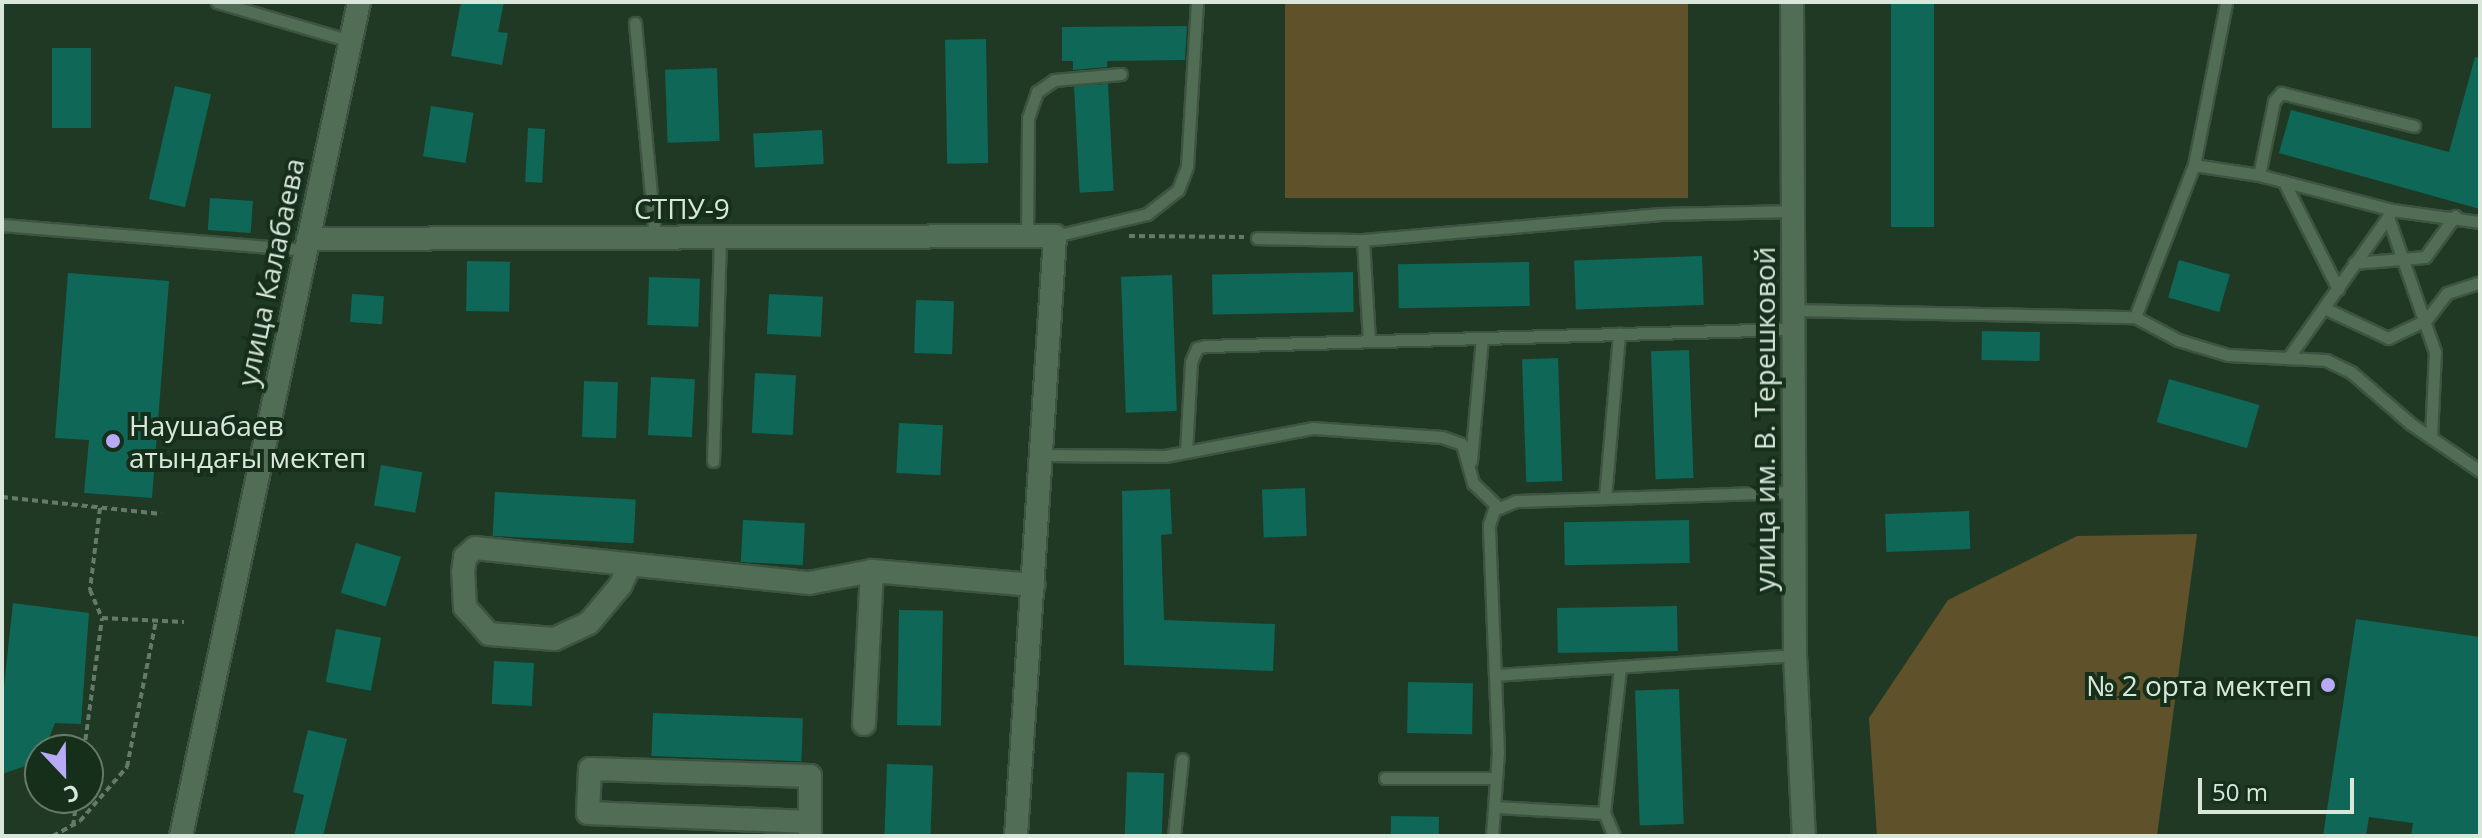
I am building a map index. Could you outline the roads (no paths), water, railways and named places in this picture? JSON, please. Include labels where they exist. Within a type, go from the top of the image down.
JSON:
[{"type":"street","name":"улица Калабаева","points":[[181,836],[359,2]]},
{"type":"street","name":"улица им. В. Терешковой","points":[[1792,2],[1795,655],[1804,836]]},
{"type":"street","name":"СТПУ-9","points":[[306,244],[1055,236]]},
{"type":"street","points":[[1016,836],[1044,455],[1055,236]]},
{"type":"street","points":[[629,567],[620,586],[589,623],[555,639],[489,634],[465,607],[465,557],[475,548],[629,567],[809,583],[872,571],[1033,585]]},
{"type":"street","points":[[864,724],[872,571]]},
{"type":"street","points":[[590,769],[810,776],[810,829],[588,813],[590,769]]},
{"type":"lane","points":[[217,2],[350,41]]},
{"type":"lane","points":[[1055,236],[1147,214],[1178,190],[1187,166],[1197,2]]},
{"type":"lane","points":[[2135,317],[2194,165],[2226,3]]},
{"type":"lane","points":[[635,23],[655,238]]},
{"type":"lane","points":[[1027,238],[1028,118],[1037,92],[1054,80],[1121,74]]},
{"type":"lane","points":[[2259,175],[2274,101],[2281,93],[2414,126]]},
{"type":"lane","points":[[2194,165],[2259,175],[2390,214],[2455,216],[2480,222]]},
{"type":"lane","points":[[2284,182],[2338,289]]},
{"type":"lane","points":[[1257,238],[1363,240],[1661,214],[1793,211]]},
{"type":"lane","points":[[2288,358],[2390,214]]},
{"type":"lane","points":[[2390,214],[2435,352],[2431,436]]},
{"type":"lane","points":[[2354,263],[2405,260],[2434,251],[2455,216]]},
{"type":"lane","points":[[2,225],[306,244]]},
{"type":"lane","points":[[713,461],[720,238]]},
{"type":"lane","points":[[1363,240],[1369,341]]},
{"type":"lane","points":[[2324,308],[2388,338],[2426,320],[2447,293],[2480,282]]},
{"type":"lane","points":[[1186,452],[1191,362],[1197,348],[1619,334],[1794,320],[2135,317],[2178,340],[2228,355],[2326,360],[2351,372],[2480,471]]},
{"type":"lane","points":[[1605,498],[1619,334]]},
{"type":"lane","points":[[1471,462],[1482,338]]},
{"type":"lane","points":[[1044,455],[1186,452],[1313,428],[1442,437],[1462,444],[1471,462],[1477,489],[1498,507]]},
{"type":"lane","points":[[1492,836],[1496,778],[1489,525],[1498,507],[1516,501],[1793,492]]},
{"type":"lane","points":[[1495,675],[1795,655]]},
{"type":"lane","points":[[1614,836],[1604,813],[1620,667]]},
{"type":"lane","points":[[1174,836],[1182,759]]},
{"type":"lane","points":[[1385,778],[1496,778]]},
{"type":"lane","points":[[1494,807],[1604,813]]},
{"type":"place","name":"Наушабаев атындағы мектеп","points":[[113,441]]},
{"type":"place","name":"№ 2 орта мектеп","points":[[2328,685]]}]
